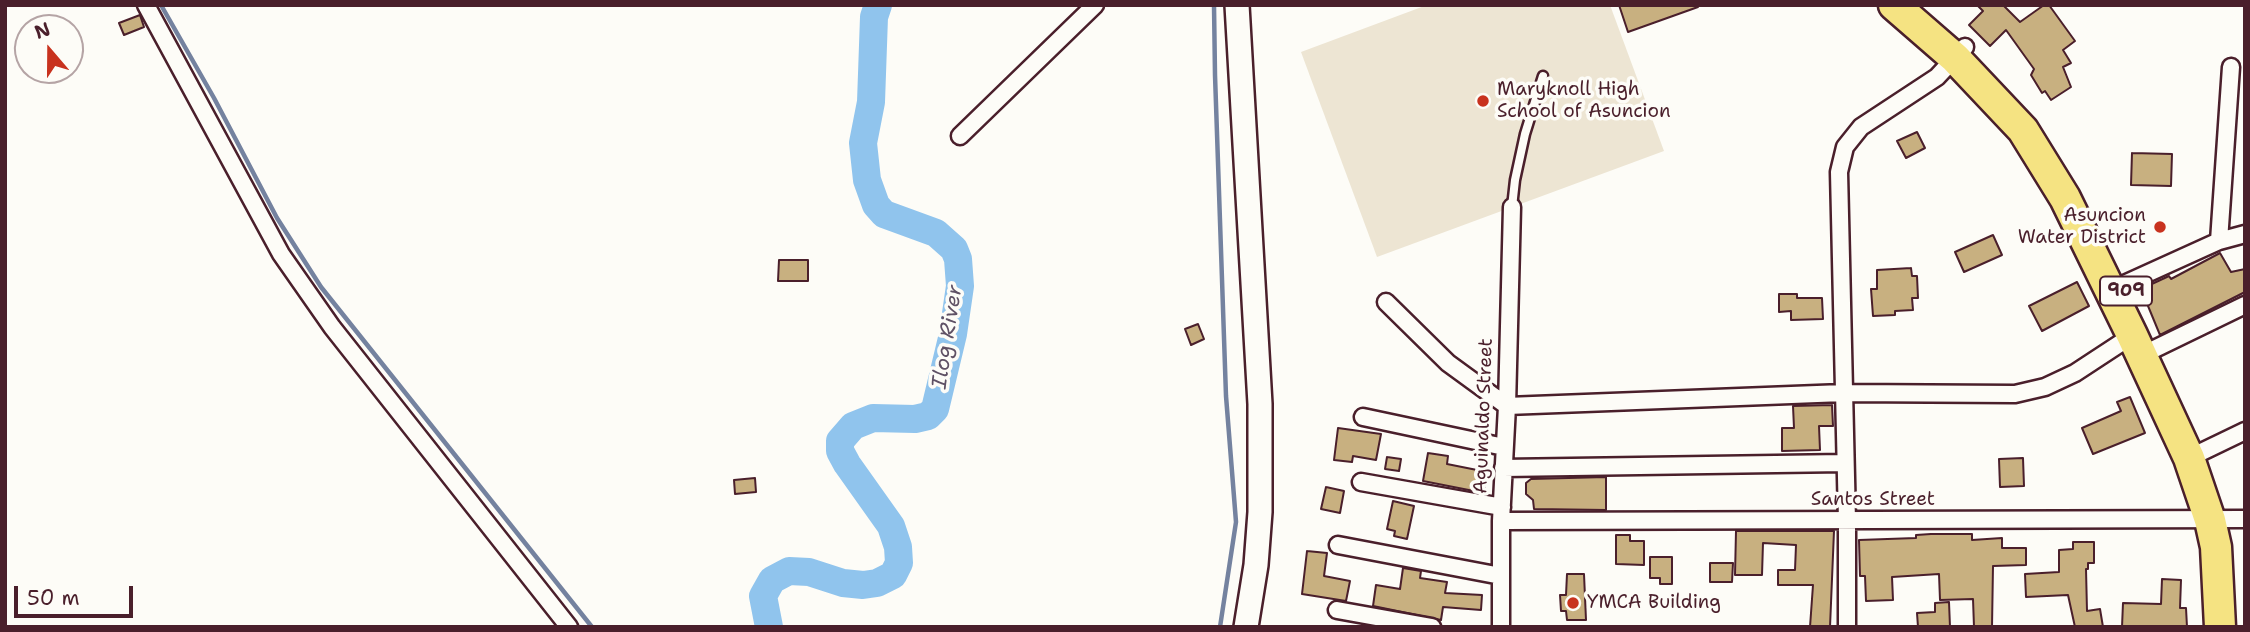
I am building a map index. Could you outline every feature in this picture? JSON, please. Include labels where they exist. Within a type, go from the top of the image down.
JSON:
[{"type":"highway","name":"909","points":[[1894,5],[1960,52]]},
{"type":"highway","name":"909","points":[[1918,5],[2029,126],[2065,198],[2117,287],[2226,519],[2233,627]]},
{"type":"highway","name":"909","points":[[2220,627],[2216,547],[2226,519]]},
{"type":"street","points":[[146,5],[281,254],[332,327],[569,627]]},
{"type":"street","points":[[960,136],[1095,5]]},
{"type":"street","points":[[1237,5],[1261,451],[1256,565],[1247,627]]},
{"type":"street","points":[[1847,627],[1839,172],[1845,147],[1861,127],[1937,77],[1960,52]]},
{"type":"street","points":[[2219,242],[2231,67]]},
{"type":"street","name":"Aguinaldo Street","points":[[1501,627],[1501,514],[1507,406],[1512,207]]},
{"type":"street","points":[[2117,287],[2219,242],[2245,234]]},
{"type":"street","points":[[1386,302],[1448,363],[1507,406],[1843,393],[2015,394],[2045,387],[2143,342],[2245,305]]},
{"type":"street","points":[[1363,417],[1504,447]]},
{"type":"street","points":[[2196,455],[2245,431]]},
{"type":"street","points":[[1503,468],[1844,463]]},
{"type":"street","name":"Santos Street","points":[[1361,482],[1501,514],[1847,521],[2226,519]]},
{"type":"street","points":[[1338,545],[1501,576]]},
{"type":"street","points":[[1337,610],[1432,627]]},
{"type":"lane","points":[[1512,207],[1525,134],[1543,76]]},
{"type":"shaded area","name":"Maryknoll High School of Asuncion","points":[[1427,5],[1610,5],[1664,151],[1377,257],[1301,52]]},
{"type":"building","points":[[1619,5],[1698,5],[1698,7],[1628,32]]},
{"type":"building","points":[[1977,5],[2003,5],[2020,22],[2044,5],[2049,5],[2075,41],[2063,50],[2071,63],[2063,67],[2071,87],[2051,100],[2045,91],[2042,93],[2031,75],[2034,69],[2006,30],[1990,46],[1969,25],[1983,11]]},
{"type":"building","points":[[140,15],[144,27],[124,35],[119,23]]},
{"type":"building","points":[[1917,132],[1925,148],[1906,158],[1897,141]]},
{"type":"building","points":[[2132,153],[2172,154],[2171,186],[2131,185]]},
{"type":"building","points":[[1993,235],[2002,255],[1964,272],[1955,252]]},
{"type":"building","points":[[2220,253],[2231,272],[2245,269],[2245,292],[2160,335],[2141,289],[2169,276],[2171,279]]},
{"type":"building","points":[[779,260],[808,260],[808,281],[778,281]]},
{"type":"building","points":[[1911,268],[1912,276],[1917,276],[1918,298],[1912,298],[1913,310],[1895,311],[1895,315],[1873,316],[1871,289],[1877,289],[1877,270]]},
{"type":"building","points":[[2077,282],[2089,306],[2042,331],[2029,306]]},
{"type":"building","points":[[1779,294],[1797,294],[1797,298],[1822,298],[1823,319],[1791,320],[1791,311],[1779,312]]},
{"type":"building","points":[[1198,324],[1204,339],[1191,345],[1185,329]]},
{"type":"building","points":[[2130,397],[2145,433],[2093,454],[2082,428],[2121,411],[2117,402]]},
{"type":"building","points":[[1832,405],[1833,426],[1819,426],[1820,450],[1782,451],[1782,428],[1794,428],[1793,406]]},
{"type":"building","points":[[1338,428],[1381,434],[1376,460],[1353,456],[1352,462],[1334,460]]},
{"type":"building","points":[[1428,453],[1448,456],[1447,464],[1487,472],[1484,493],[1423,481]]},
{"type":"building","points":[[1387,457],[1401,459],[1399,471],[1385,469]]},
{"type":"building","points":[[2023,458],[2024,486],[2000,487],[1999,459]]},
{"type":"building","points":[[1606,477],[1606,510],[1534,509],[1533,500],[1526,494],[1526,483],[1531,479]]},
{"type":"building","points":[[755,478],[756,492],[735,494],[734,480]]},
{"type":"building","points":[[1326,487],[1344,491],[1340,513],[1321,509]]},
{"type":"building","points":[[1393,501],[1414,506],[1407,539],[1394,536],[1395,531],[1387,529]]},
{"type":"building","points":[[1736,531],[1834,531],[1830,627],[1810,627],[1813,585],[1778,585],[1778,570],[1795,570],[1796,545],[1763,543],[1762,575],[1735,575]]},
{"type":"building","points":[[1972,534],[1972,540],[2002,538],[2002,548],[2026,548],[2026,565],[1993,566],[1992,627],[1974,627],[1973,599],[1940,600],[1939,574],[1892,577],[1893,600],[1866,601],[1865,576],[1860,576],[1859,540],[1916,538],[1916,535]]},
{"type":"building","points":[[1616,535],[1630,535],[1630,541],[1644,541],[1644,565],[1616,564]]},
{"type":"building","points":[[2073,542],[2094,542],[2094,563],[2088,563],[2086,569],[2087,611],[2100,609],[2103,627],[2075,627],[2068,595],[2026,597],[2025,574],[2059,572],[2059,550],[2073,549]]},
{"type":"building","points":[[1307,551],[1327,553],[1324,576],[1350,581],[1346,601],[1302,594]]},
{"type":"building","points":[[1650,557],[1672,557],[1672,584],[1660,584],[1660,578],[1650,578]]},
{"type":"building","points":[[1710,563],[1733,563],[1732,582],[1710,582]]},
{"type":"building","points":[[1403,568],[1421,571],[1420,578],[1447,582],[1445,593],[1482,595],[1481,610],[1443,607],[1441,620],[1373,606],[1376,585],[1400,589]]},
{"type":"building","name":"YMCA Building","points":[[1567,574],[1584,574],[1586,620],[1567,620],[1566,611],[1561,611],[1560,595],[1566,595]]},
{"type":"building","points":[[2162,579],[2181,580],[2180,608],[2186,608],[2187,627],[2122,627],[2123,603],[2161,604]]},
{"type":"building","points":[[1949,602],[1950,627],[1918,627],[1917,613],[1935,612],[1935,603]]},
{"type":"waterway","points":[[161,5],[277,218],[321,287],[592,627]]},
{"type":"waterway","name":"Ilog River","points":[[769,627],[763,596],[772,580],[789,571],[809,572],[843,583],[863,585],[877,583],[893,575],[899,563],[898,547],[891,526],[847,464],[840,451],[840,441],[853,426],[873,418],[915,419],[928,416],[935,409],[953,334],[960,286],[958,259],[954,249],[936,233],[884,214],[876,205],[867,180],[863,143],[871,102],[874,17],[878,5]]},
{"type":"waterway","points":[[1214,5],[1226,396],[1236,522],[1220,627]]},
{"type":"place","name":"Maryknoll High School of Asuncion","points":[[1483,101]]},
{"type":"place","name":"Asuncion Water District","points":[[2160,227]]},
{"type":"place","name":"YMCA Building","points":[[1573,603]]}]
